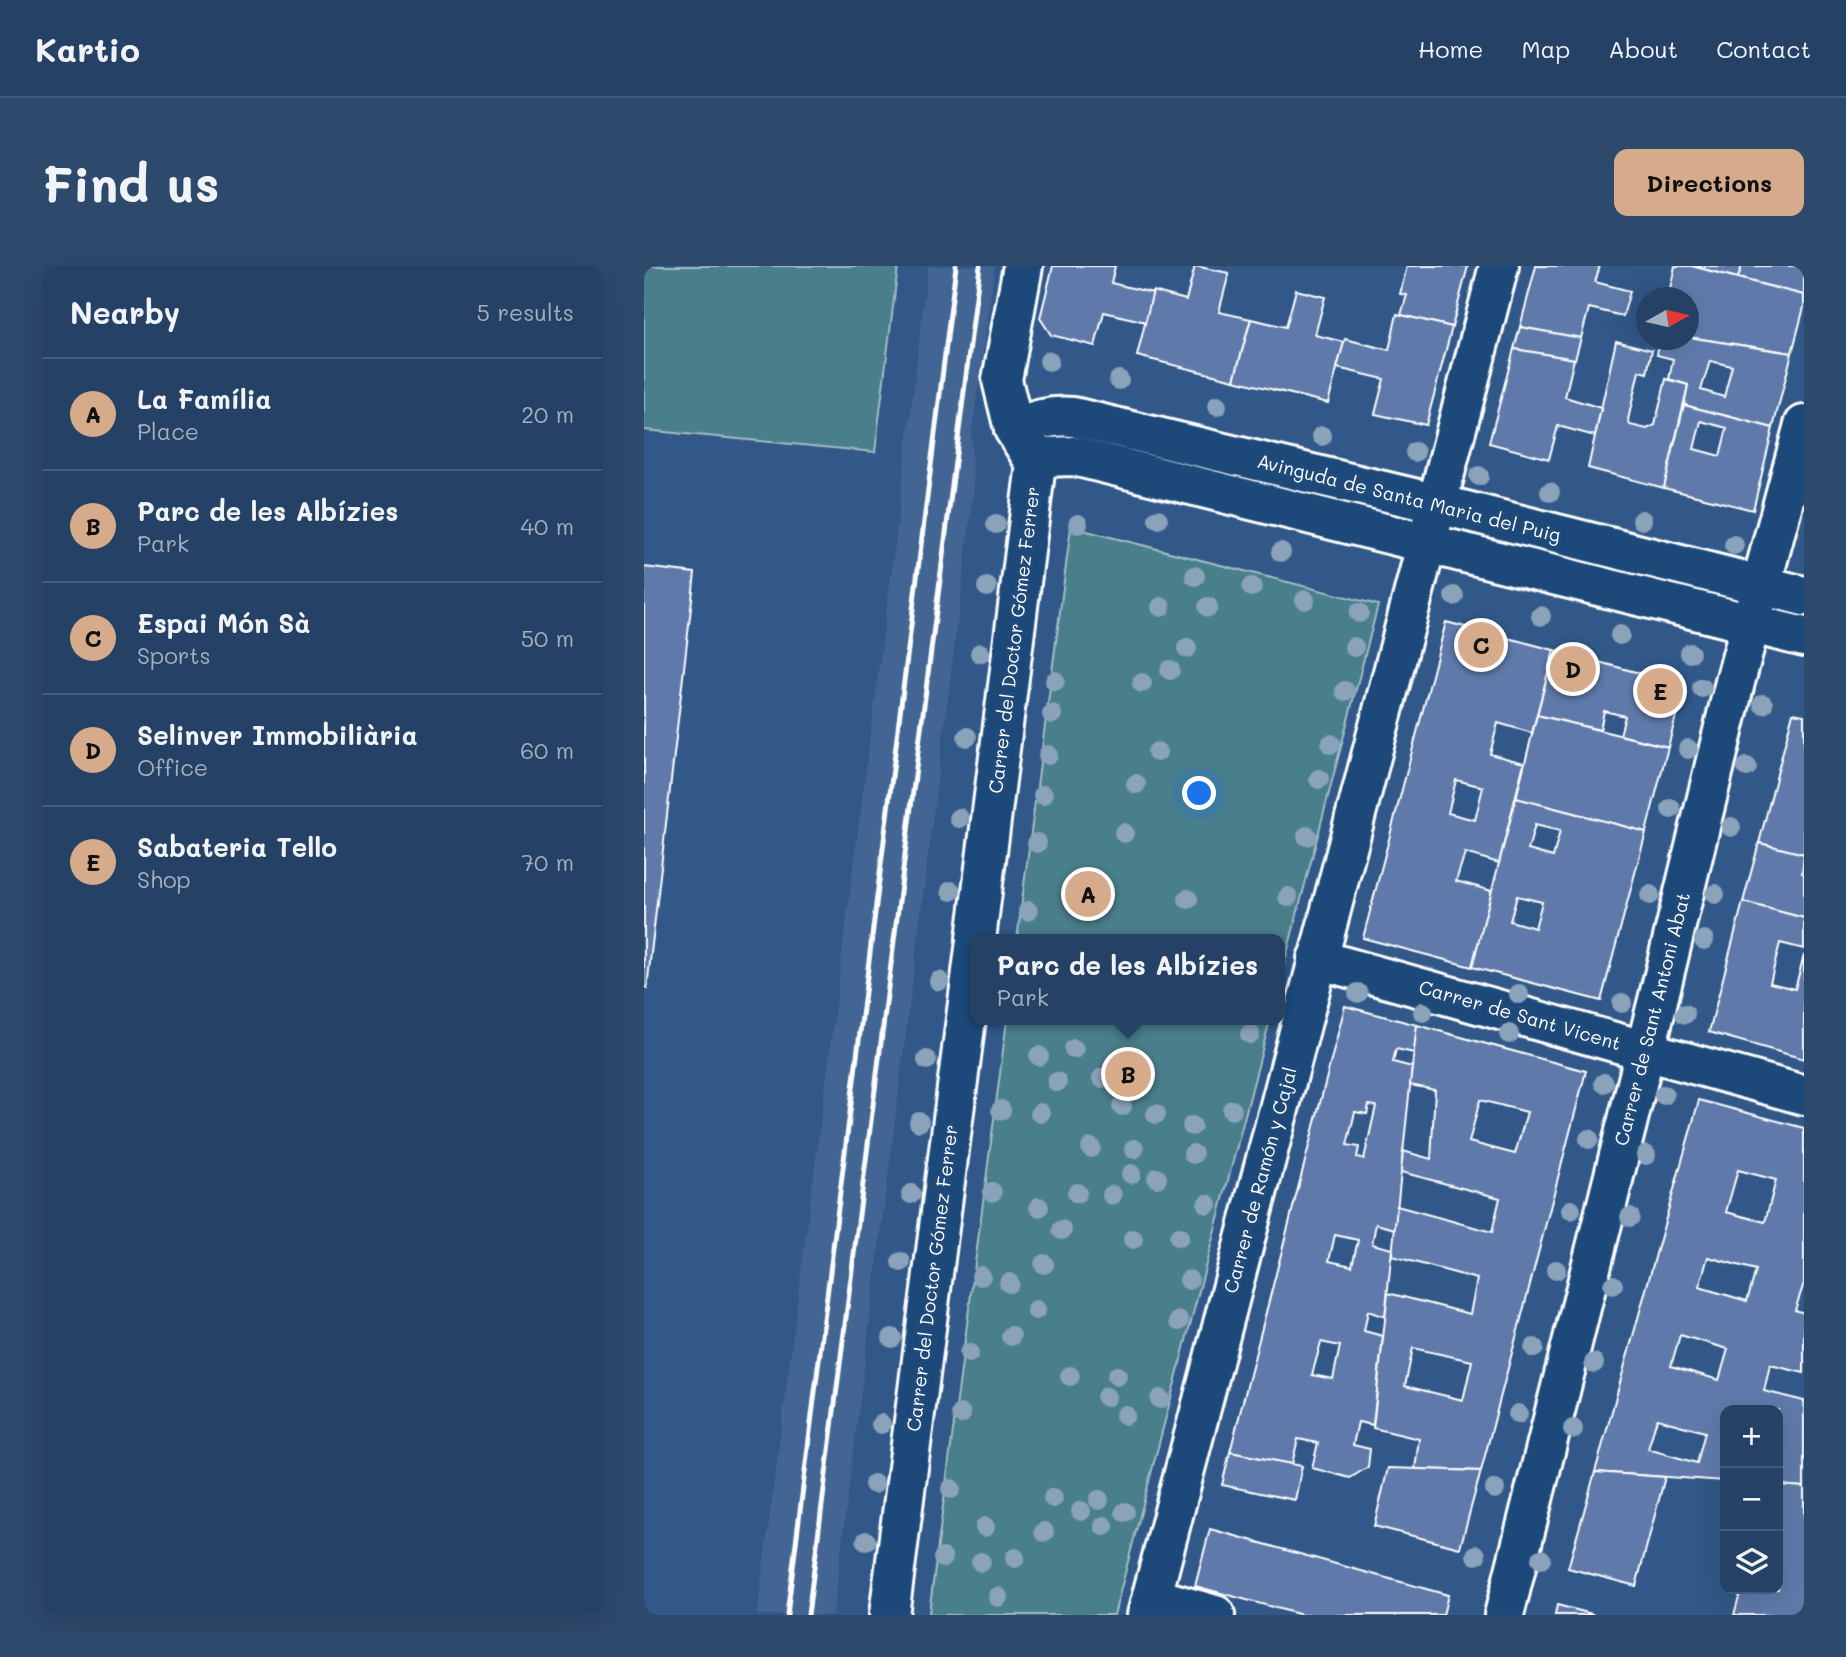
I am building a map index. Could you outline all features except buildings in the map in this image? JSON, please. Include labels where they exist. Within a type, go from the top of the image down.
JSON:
[{"type":"street","name":"Carrer del Doctor Gómez Ferrer","points":[[977,934],[1036,464],[1014,429],[1002,380],[1023,266]]},
{"type":"street","points":[[1438,504],[1499,266]]},
{"type":"street","name":"Avinguda de Santa Maria del Puig","points":[[1014,429],[1035,419],[1057,415],[1073,417],[1438,504],[1804,596]]},
{"type":"street","name":"Carrer de Sant Antoni Abat","points":[[1504,1615],[1750,624],[1804,425]]},
{"type":"street","name":"Avinguda de Santa Maria del Puig","points":[[1036,464],[1043,457],[1074,456],[1804,638]]},
{"type":"street","name":"Carrer de Ramón y Cajal","points":[[1150,1606],[1438,504]]},
{"type":"street","name":"Carrer de Sant Vicent","points":[[1317,959],[1804,1095]]},
{"type":"street","name":"Carrer del Doctor Gómez Ferrer","points":[[889,1615],[970,987]]},
{"type":"street","points":[[1150,1606],[1215,1615]]},
{"type":"shaded area","points":[[928,266],[995,266],[971,438],[974,489],[833,1615],[757,1615],[896,536]]},
{"type":"green space","points":[[644,266],[898,266],[875,452],[644,430]]},
{"type":"green space","points":[[1071,527],[1378,605],[1285,961],[1285,934],[1018,934]]},
{"type":"green space","points":[[1006,1025],[1269,1025],[1114,1615],[929,1613]]},
{"type":"railway","points":[[787,1615],[956,266]]},
{"type":"railway","points":[[808,1615],[980,266]]},
{"type":"place","name":"Espai Món Sà","points":[[1481,645]]},
{"type":"place","name":"Selinver Immobiliària","points":[[1573,669]]},
{"type":"place","name":"Sabateria Tello","points":[[1660,691]]},
{"type":"place","name":"La Família","points":[[1088,894]]},
{"type":"place","name":"Parc de les Albízies","points":[[1128,1074]]}]
